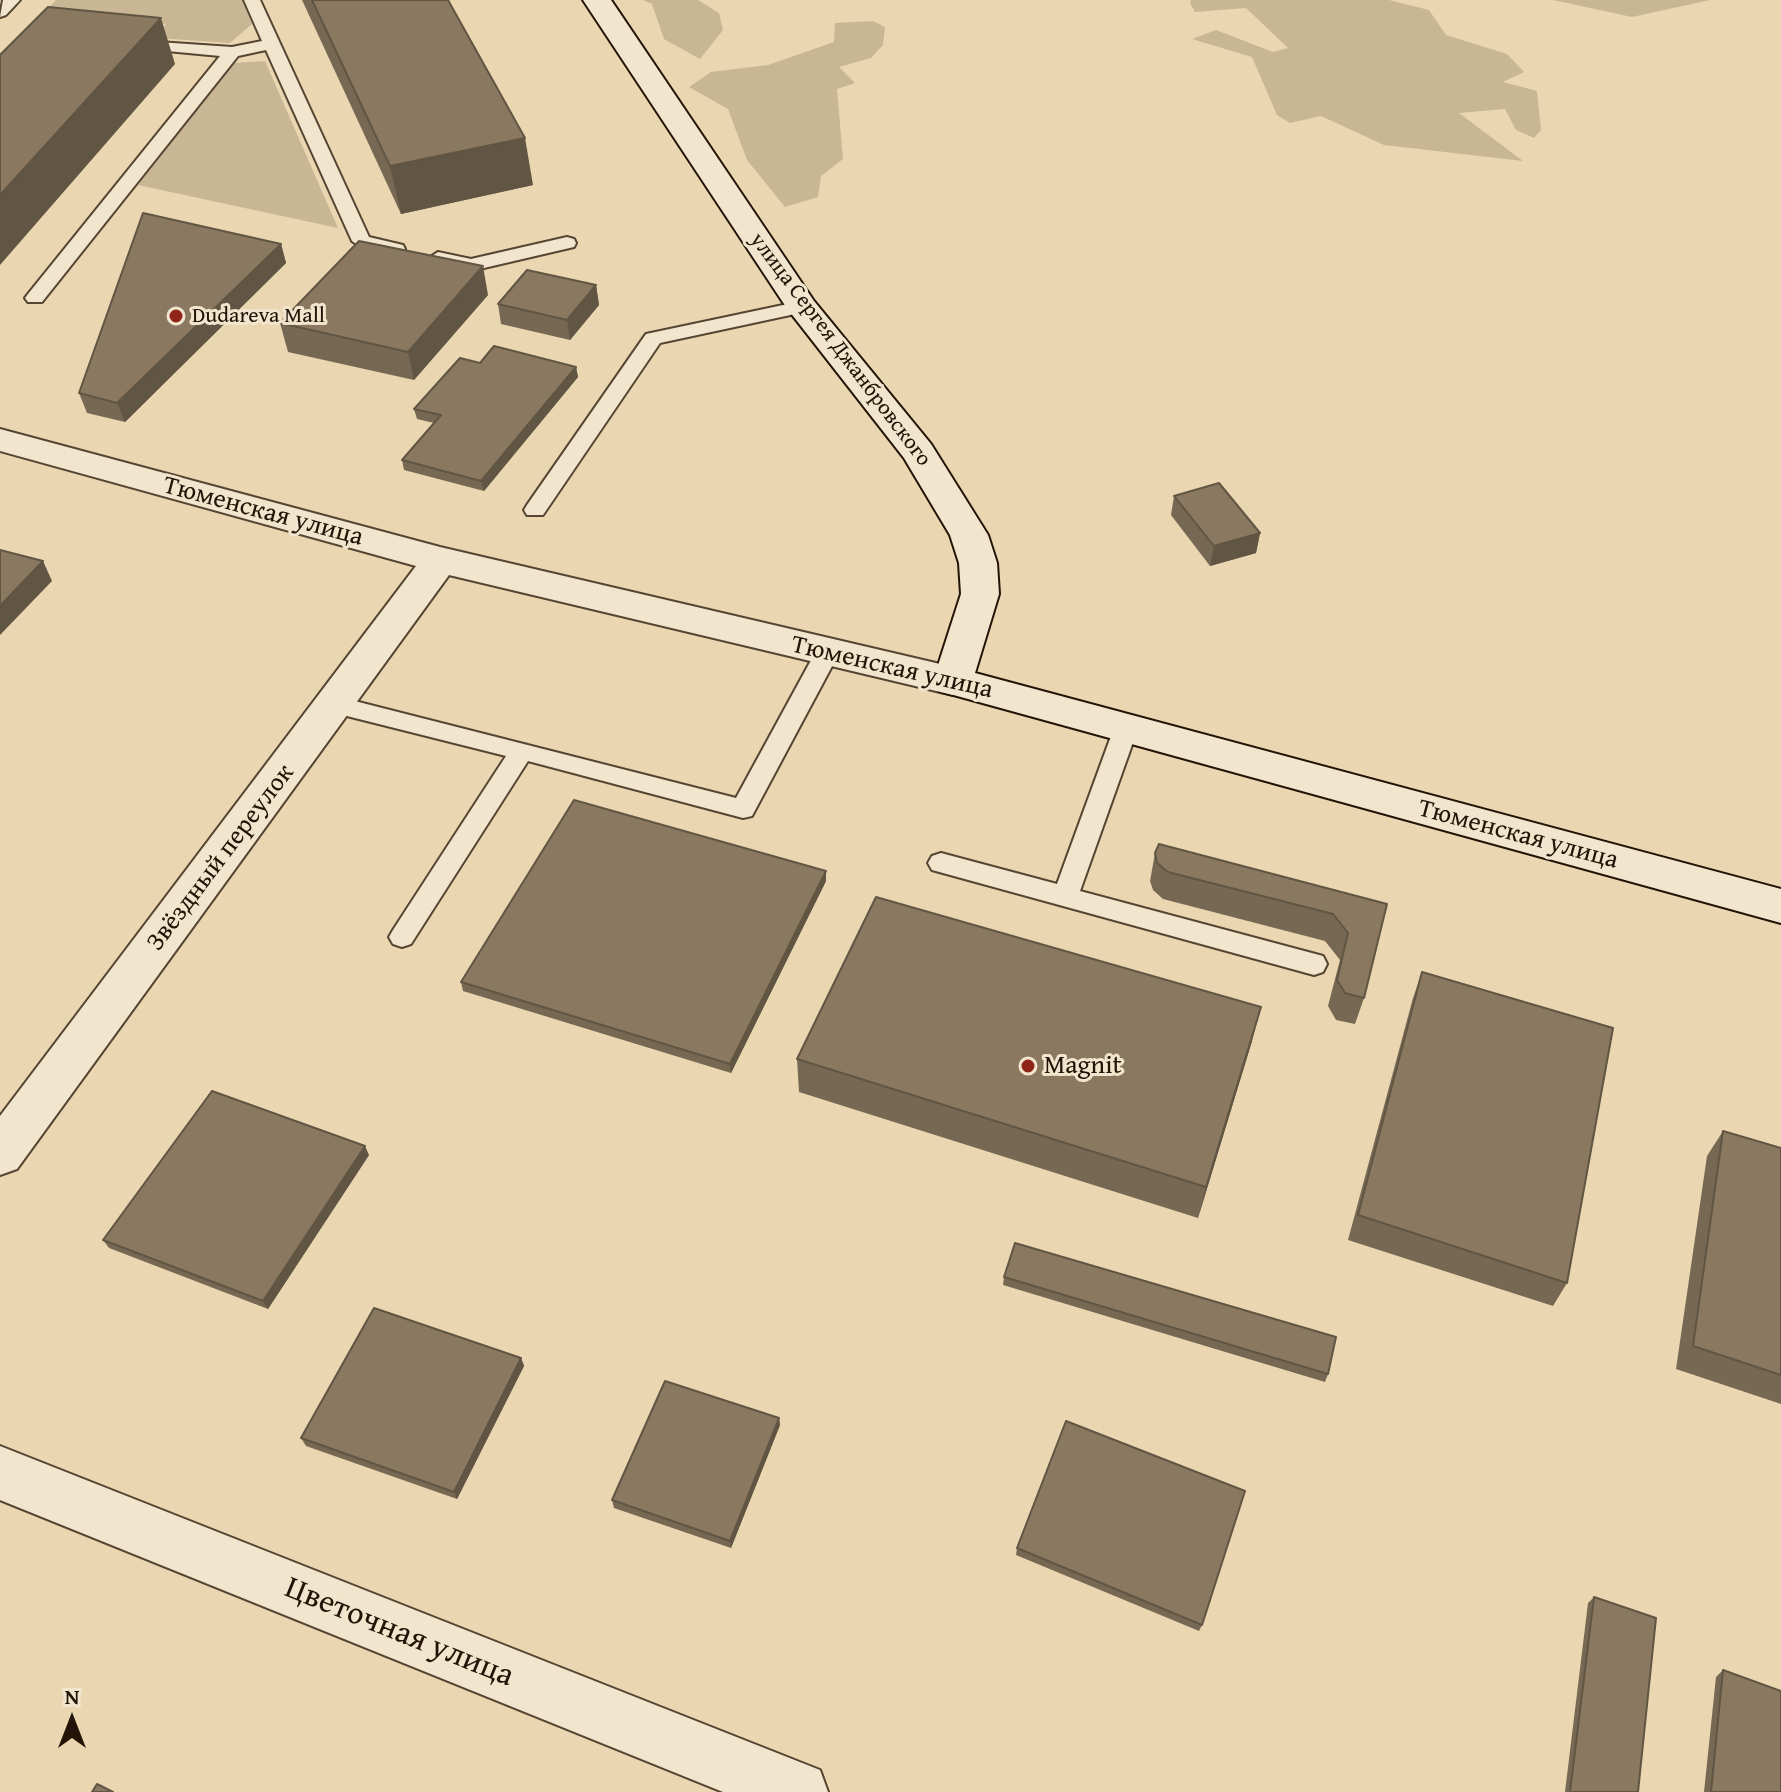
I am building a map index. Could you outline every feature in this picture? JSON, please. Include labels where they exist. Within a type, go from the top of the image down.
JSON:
[{"type":"street","name":"улица Сергея Джанбровского","points":[[597,0],[802,307],[918,452],[969,535],[978,563],[980,594],[953,681]]},
{"type":"street","name":"Тюменская улица","points":[[0,440],[440,560],[953,681],[1781,906]]},
{"type":"street","name":"Звёздный переулок","points":[[0,1154],[440,560]]},
{"type":"street","name":"Цветочная улица","points":[[0,1473],[798,1792]]},
{"type":"lane","points":[[0,12],[12,0]]},
{"type":"lane","points":[[252,0],[361,241],[471,265],[567,243]]},
{"type":"lane","points":[[114,41],[232,52],[270,44]]},
{"type":"lane","points":[[35,298],[232,52]]},
{"type":"lane","points":[[535,510],[653,338],[802,307]]},
{"type":"lane","points":[[335,705],[743,809],[827,653]]},
{"type":"lane","points":[[1065,897],[1126,728]]},
{"type":"lane","points":[[402,937],[522,751]]},
{"type":"lane","points":[[941,863],[1314,964]]},
{"type":"shaded area","points":[[56,0],[242,0],[252,24],[230,43],[156,38],[166,24],[44,12]]},
{"type":"shaded area","points":[[643,0],[698,0],[719,13],[723,30],[700,59],[664,39],[652,4]]},
{"type":"shaded area","points":[[1191,0],[1389,0],[1429,10],[1446,35],[1507,54],[1524,72],[1503,82],[1537,91],[1541,130],[1534,138],[1516,130],[1505,109],[1459,113],[1523,161],[1384,145],[1321,116],[1290,123],[1277,115],[1252,57],[1192,39],[1216,30],[1273,52],[1288,48],[1246,8],[1195,12]]},
{"type":"shaded area","points":[[1553,0],[1710,0],[1632,17]]},
{"type":"shaded area","points":[[873,21],[885,27],[883,45],[871,58],[839,67],[855,83],[837,89],[843,159],[821,176],[818,197],[785,207],[747,160],[728,109],[689,87],[711,72],[768,65],[834,42],[835,23]]},
{"type":"shaded area","points":[[265,61],[338,228],[138,185],[233,63]]},
{"type":"building","points":[[312,0],[448,0],[525,138],[390,166]]},
{"type":"building","points":[[48,7],[161,18],[0,195],[0,55]]},
{"type":"building","name":"Dudareva Mall","points":[[143,213],[281,244],[117,403],[79,393]]},
{"type":"building","points":[[359,241],[483,266],[408,352],[280,323]]},
{"type":"building","points":[[527,270],[596,285],[567,320],[498,304]]},
{"type":"building","points":[[494,346],[576,367],[481,481],[402,460],[441,415],[414,409],[460,358],[480,363]]},
{"type":"building","points":[[1219,483],[1260,533],[1214,546],[1174,496]]},
{"type":"building","points":[[0,550],[43,561],[0,606]]},
{"type":"building","points":[[574,800],[826,871],[730,1064],[461,982]]},
{"type":"building","points":[[1159,844],[1387,904],[1364,998],[1345,993],[1337,980],[1348,933],[1333,914],[1168,872],[1157,863],[1155,853]]},
{"type":"building","name":"Magnit","points":[[876,897],[1261,1007],[1206,1187],[797,1059]]},
{"type":"building","points":[[1422,972],[1613,1028],[1567,1283],[1358,1215]]},
{"type":"building","points":[[212,1091],[365,1146],[263,1301],[103,1240]]},
{"type":"building","points":[[1723,1131],[1781,1148],[1781,1375],[1693,1346]]},
{"type":"building","points":[[1015,1243],[1336,1337],[1328,1374],[1004,1277]]},
{"type":"building","points":[[374,1308],[521,1358],[454,1492],[301,1438]]},
{"type":"building","points":[[665,1381],[779,1418],[730,1541],[612,1500]]},
{"type":"building","points":[[1066,1421],[1245,1491],[1202,1625],[1017,1548]]},
{"type":"building","points":[[1594,1597],[1656,1618],[1638,1792],[1570,1792]]},
{"type":"building","points":[[1723,1670],[1781,1691],[1781,1792],[1711,1792]]},
{"type":"building","points":[[97,1784],[113,1792],[92,1792]]},
{"type":"place","name":"Dudareva Mall","points":[[176,316]]},
{"type":"place","name":"Magnit","points":[[1028,1066]]}]
